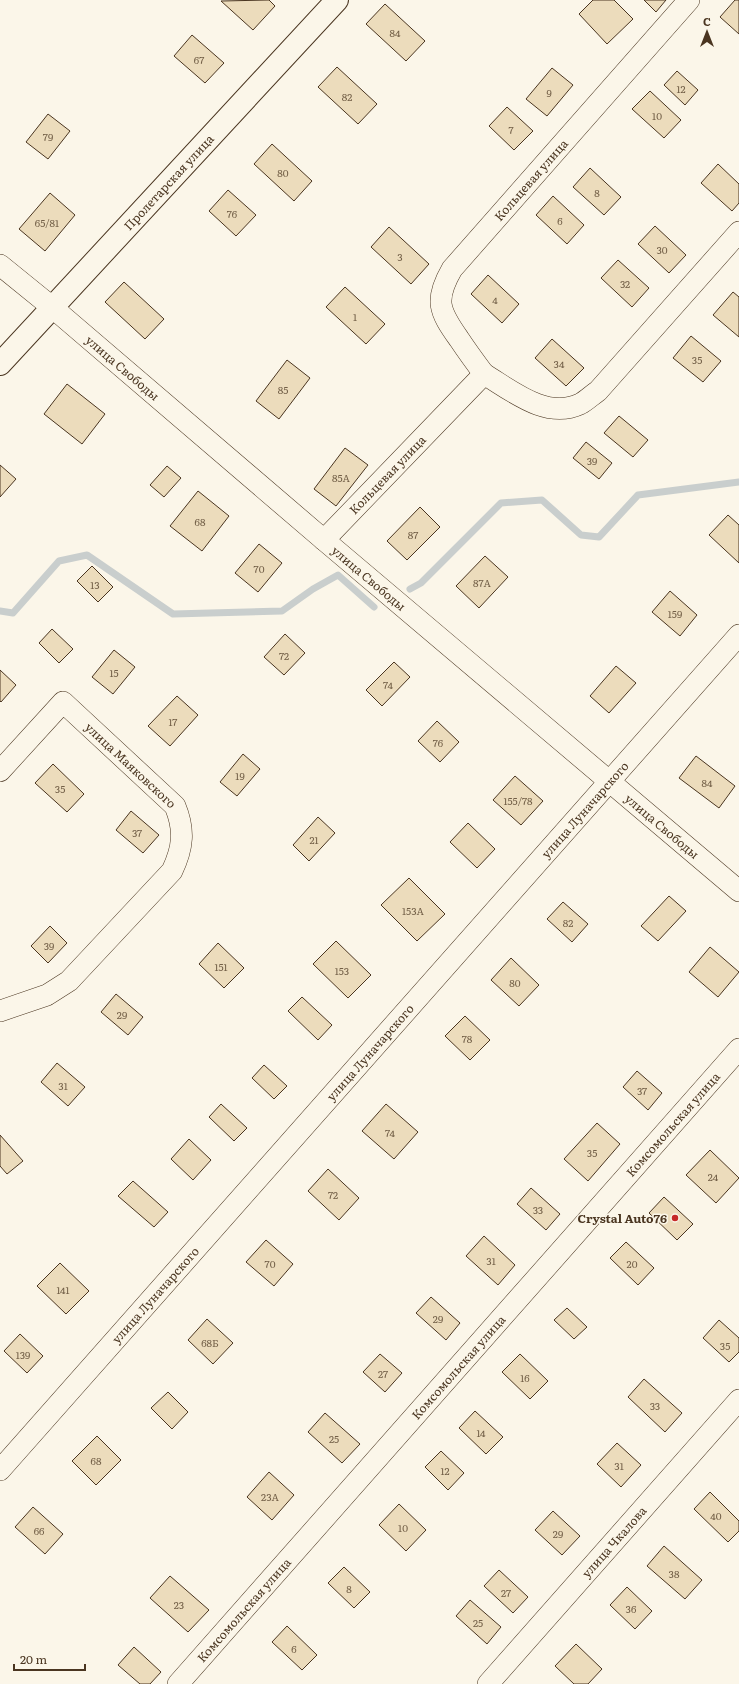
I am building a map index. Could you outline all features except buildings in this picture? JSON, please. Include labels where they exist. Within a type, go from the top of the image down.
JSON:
[{"type":"main road","name":"Пролетарская улица","points":[[0,364],[337,0]]},
{"type":"street","name":"Кольцевая улица","points":[[689,0],[452,269],[444,283],[441,299],[444,318],[484,374],[530,402],[545,407],[560,408],[580,404],[598,391],[739,232]]},
{"type":"street","name":"улица Свободы","points":[[0,265],[53,308],[324,540],[739,891]]},
{"type":"street","name":"Кольцевая улица","points":[[324,540],[484,374]]},
{"type":"street","name":"улица Луначарского","points":[[0,1470],[739,635]]},
{"type":"street","name":"улица Маяковского","points":[[0,771],[63,702],[175,806],[181,820],[180,855],[172,871],[69,981],[47,995],[0,1011]]},
{"type":"street","name":"Комсомольская улица","points":[[178,1684],[739,1049]]},
{"type":"street","name":"улица Чкалова","points":[[488,1684],[739,1400]]},
{"type":"waterway","points":[[410,589],[421,583],[501,503],[542,500],[581,535],[599,537],[638,495],[739,482]]},
{"type":"waterway","points":[[0,611],[13,613],[59,561],[87,555],[173,614],[282,611],[313,589],[338,575],[374,607]]},
{"type":"place","name":"Crystal Auto76","points":[[675,1218]]}]
